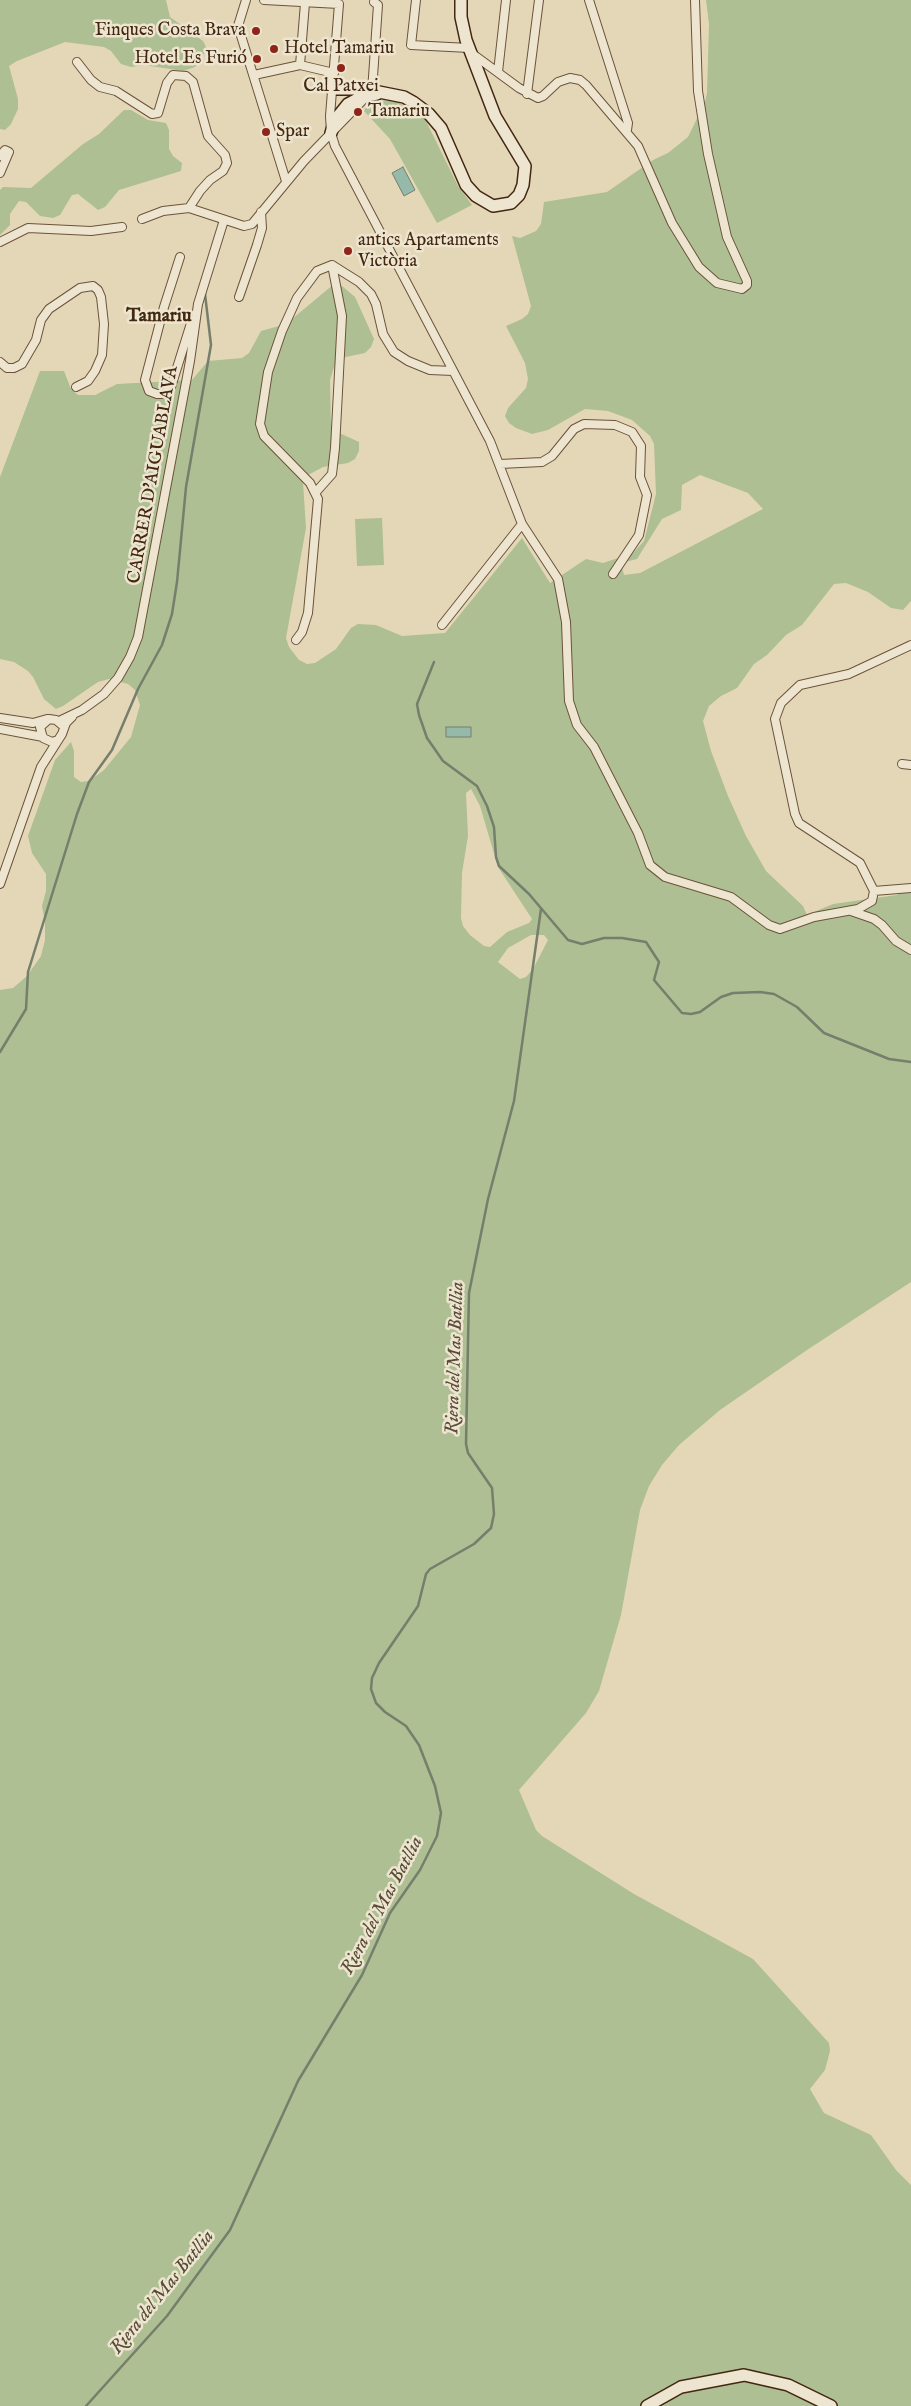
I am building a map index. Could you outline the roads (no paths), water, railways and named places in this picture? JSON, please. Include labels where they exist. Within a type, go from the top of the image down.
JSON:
[{"type":"street","points":[[246,0],[238,26],[286,181]]},
{"type":"street","points":[[264,0],[305,4],[339,4],[330,116],[331,134],[335,146],[490,441],[522,524],[552,569],[561,589],[566,622],[569,701],[577,725],[594,747],[638,833],[650,865],[665,877],[731,897],[769,925],[780,929],[814,917],[858,910],[872,901],[874,891],[860,863],[799,823],[795,814],[784,757],[774,719],[781,703],[800,685],[849,674],[911,645]]},
{"type":"street","points":[[416,0],[410,45],[469,48]]},
{"type":"street","points":[[332,89],[353,87],[374,93],[404,97],[423,108],[436,121],[466,185],[476,196],[493,206],[511,203],[519,195],[523,185],[525,166],[495,116],[469,48],[461,17],[461,0]]},
{"type":"street","points":[[498,72],[506,0]]},
{"type":"street","points":[[527,94],[539,0]]},
{"type":"street","points":[[589,0],[628,123],[627,130]]},
{"type":"street","points":[[469,48],[474,55],[527,94],[538,98],[564,80],[570,78],[580,80],[627,130],[638,146],[672,224],[699,267],[717,282],[742,289],[747,286],[747,281],[727,237],[708,154],[698,91],[695,0]]},
{"type":"street","points":[[374,2],[378,5],[374,93]]},
{"type":"street","points":[[300,65],[305,4]]},
{"type":"street","points":[[77,62],[95,84],[116,91],[152,114],[158,113],[167,83],[173,75],[186,76],[193,82],[208,136],[226,156],[227,163],[223,171],[200,190],[189,208]]},
{"type":"street","points":[[254,75],[300,65],[334,72]]},
{"type":"street","points":[[142,218],[164,211],[189,208],[248,226],[286,181],[331,134],[335,120],[343,108],[354,99],[374,93]]},
{"type":"street","points":[[0,156],[5,150],[9,152],[0,173]]},
{"type":"street","points":[[238,297],[262,228],[261,212]]},
{"type":"street","name":"CARRER D'AIGUABLAVA","points":[[63,731],[66,723],[75,714],[104,694],[118,678],[130,657],[138,637],[190,361],[198,304],[224,220]]},
{"type":"street","points":[[0,242],[20,232],[38,227],[91,231],[122,227]]},
{"type":"street","points":[[180,256],[164,307],[145,380],[150,391],[164,394],[170,387],[198,304]]},
{"type":"street","points":[[332,265],[359,282],[371,294],[376,304],[383,334],[394,352],[408,362],[430,370],[454,371]]},
{"type":"street","points":[[296,640],[302,632],[308,613],[318,499],[316,492],[264,436],[260,424],[260,413],[268,372],[282,331],[297,298],[316,271],[332,265]]},
{"type":"street","points":[[316,492],[332,474],[335,448],[342,316],[332,265]]},
{"type":"street","points":[[0,362],[7,368],[14,368],[22,364],[36,340],[41,320],[49,309],[80,288],[93,286],[98,290],[101,297],[104,324],[102,354],[88,381],[76,386]]},
{"type":"street","points":[[500,464],[542,462],[552,456],[574,429],[584,424],[615,425],[632,432],[641,446],[640,476],[647,496],[639,535],[613,574]]},
{"type":"street","points":[[442,624],[522,524]]},
{"type":"street","name":"CARRER D'AIGUABLAVA","points":[[59,721],[75,714]]},
{"type":"street","points":[[0,718],[33,723],[48,719],[59,721],[63,731],[41,767]]},
{"type":"street","points":[[0,884],[41,767],[45,753],[40,727],[48,719]]},
{"type":"street","points":[[0,729],[43,738],[52,742],[58,740]]},
{"type":"street","points":[[902,764],[911,765]]},
{"type":"street","points":[[874,891],[911,888]]},
{"type":"street","points":[[850,911],[874,919],[896,941],[911,950]]},
{"type":"street","points":[[647,2406],[681,2387],[744,2376],[788,2385],[831,2406]]},
{"type":"waterway","points":[[0,1052],[26,1009],[28,972],[77,814],[89,782],[112,750],[138,689],[162,645],[172,614],[186,487],[211,345],[205,294]]},
{"type":"waterway","points":[[434,662],[417,704],[427,738],[443,761],[477,786],[487,806],[494,827],[496,857],[499,866],[529,894],[568,940],[582,944],[604,938],[622,938],[646,942],[659,962],[654,980],[682,1013],[700,1012],[721,997],[733,993],[760,992],[774,994],[797,1007],[824,1033],[889,1059],[911,1062]]},
{"type":"waterway","name":"Riera del Mas Batllia","points":[[86,2406],[167,2316],[230,2230],[298,2081],[362,1975],[390,1913],[420,1870],[437,1836],[441,1813],[435,1786],[419,1745],[406,1726],[385,1712],[376,1703],[371,1689],[372,1678],[379,1663],[418,1606],[426,1574],[430,1569],[474,1544],[491,1528],[494,1514],[492,1488],[468,1453],[466,1444],[469,1293],[488,1199],[514,1101],[541,909]]},
{"type":"place","name":"Finques Costa Brava","points":[[256,31]]},
{"type":"place","name":"Hotel Tamariu","points":[[274,49]]},
{"type":"place","name":"Hotel Es Furió","points":[[257,59]]},
{"type":"place","name":"Cal Patxei","points":[[341,68]]},
{"type":"place","name":"Tamariu","points":[[358,112]]},
{"type":"place","name":"Spar","points":[[266,132]]},
{"type":"place","name":"antics Apartaments Victòria","points":[[348,251]]},
{"type":"district","name":"Tamariu","points":[[159,317]]}]
